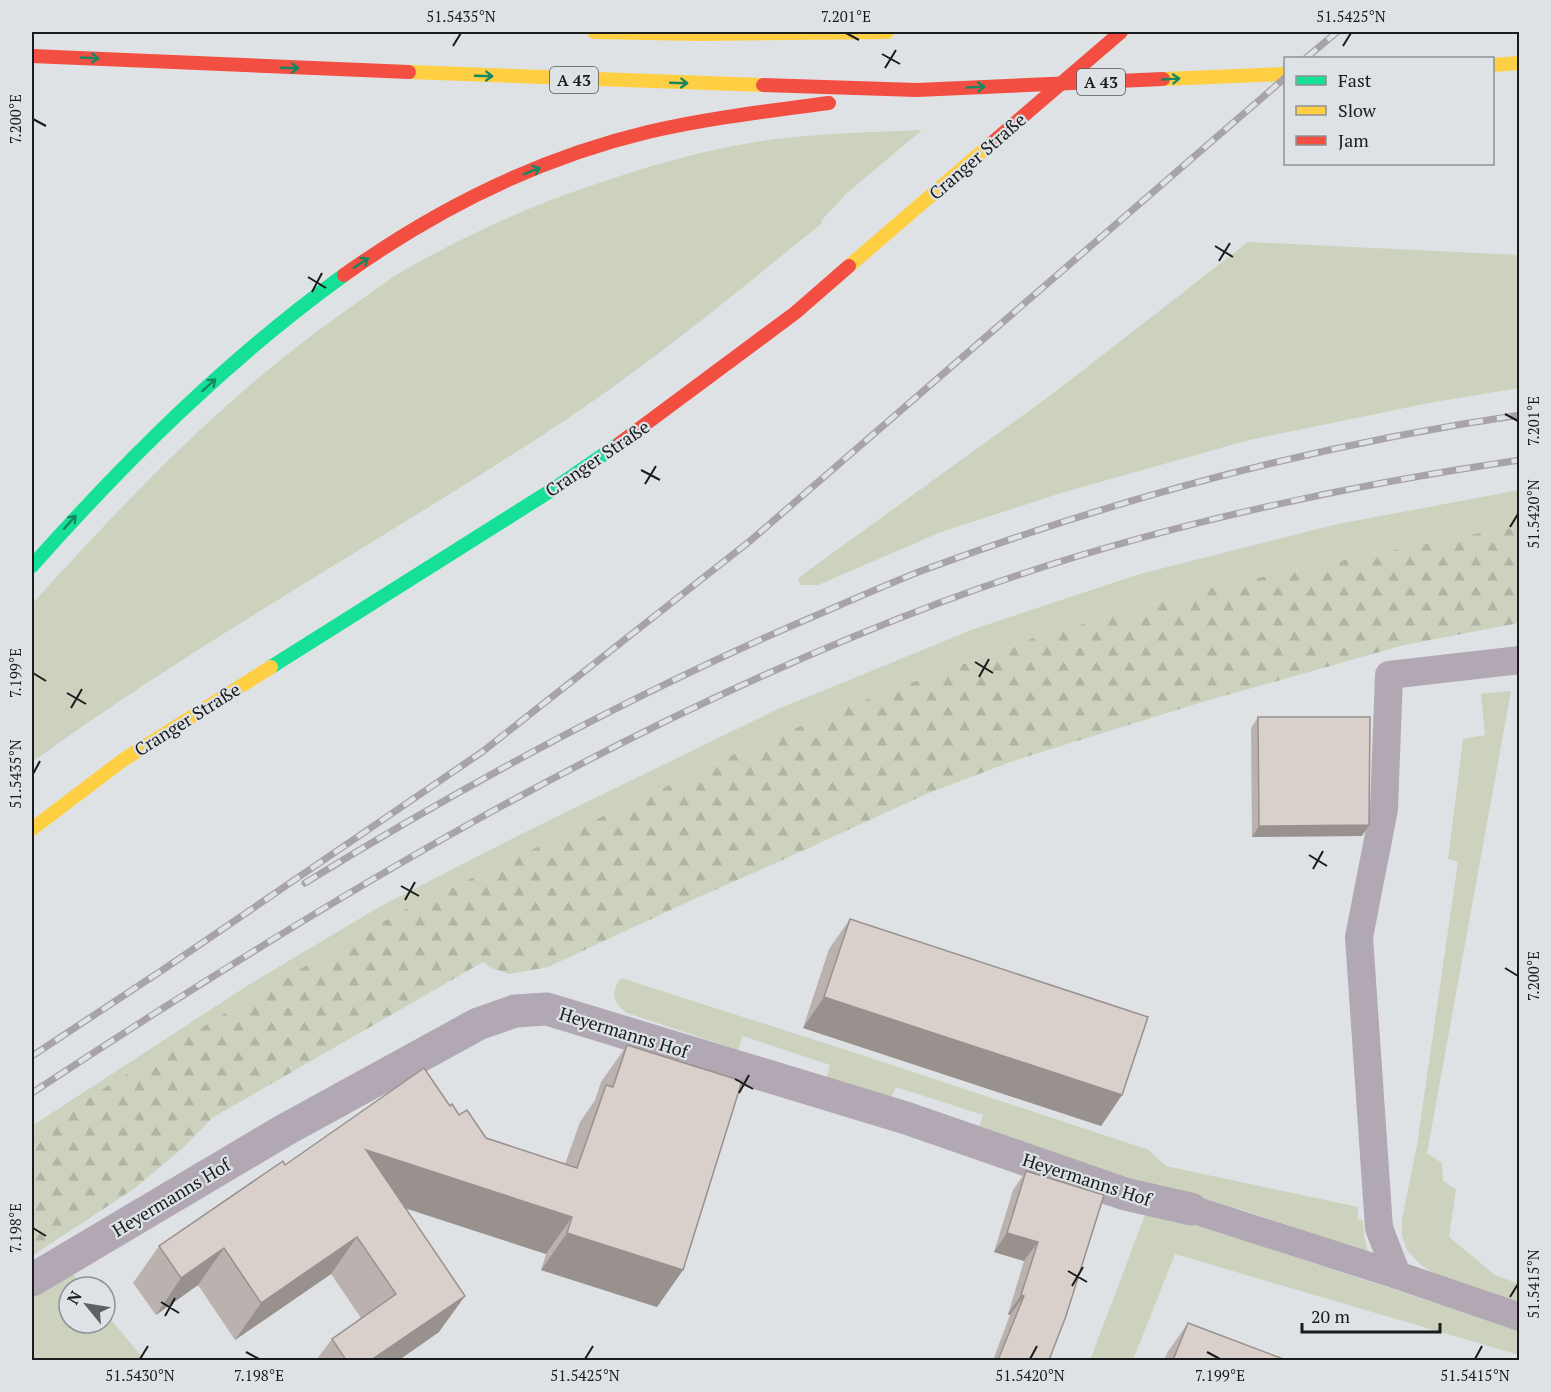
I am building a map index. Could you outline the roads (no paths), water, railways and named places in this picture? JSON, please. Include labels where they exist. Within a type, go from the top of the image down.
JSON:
[{"type":"main road","points":[[594,32],[700,34],[887,32]]},
{"type":"main road","name":"Cranger Straße","points":[[32,829],[123,760],[555,488],[669,408],[795,313],[1120,32]]},
{"type":"main road","name":"A 43","points":[[32,56],[556,79],[917,90],[1284,74]]},
{"type":"main road","points":[[1494,65],[1520,63]]},
{"type":"main road","points":[[32,566],[100,489],[182,409],[269,331],[344,274],[423,223],[507,181],[590,148],[675,125],[917,90]]},
{"type":"street","name":"Heyermanns Hof","points":[[32,1280],[283,1131],[478,1024],[515,1011],[547,1009],[906,1118],[1125,1194],[1191,1209]]},
{"type":"lane","points":[[1397,1275],[1379,1227],[1359,937],[1384,809],[1389,675],[1520,660]]},
{"type":"lane","points":[[1191,1209],[1520,1317]]},
{"type":"railway","points":[[1307,57],[1337,32]]},
{"type":"railway","points":[[32,1056],[164,969],[482,752],[750,541],[1284,79]]},
{"type":"railway","points":[[305,883],[495,772],[624,704],[757,641],[921,571],[1068,520],[1216,477],[1367,442],[1520,415]]},
{"type":"railway","points":[[32,1093],[249,954],[472,822],[586,761],[701,704],[819,651],[939,603],[1010,578],[1153,535],[1226,516],[1372,485],[1520,460]]}]
